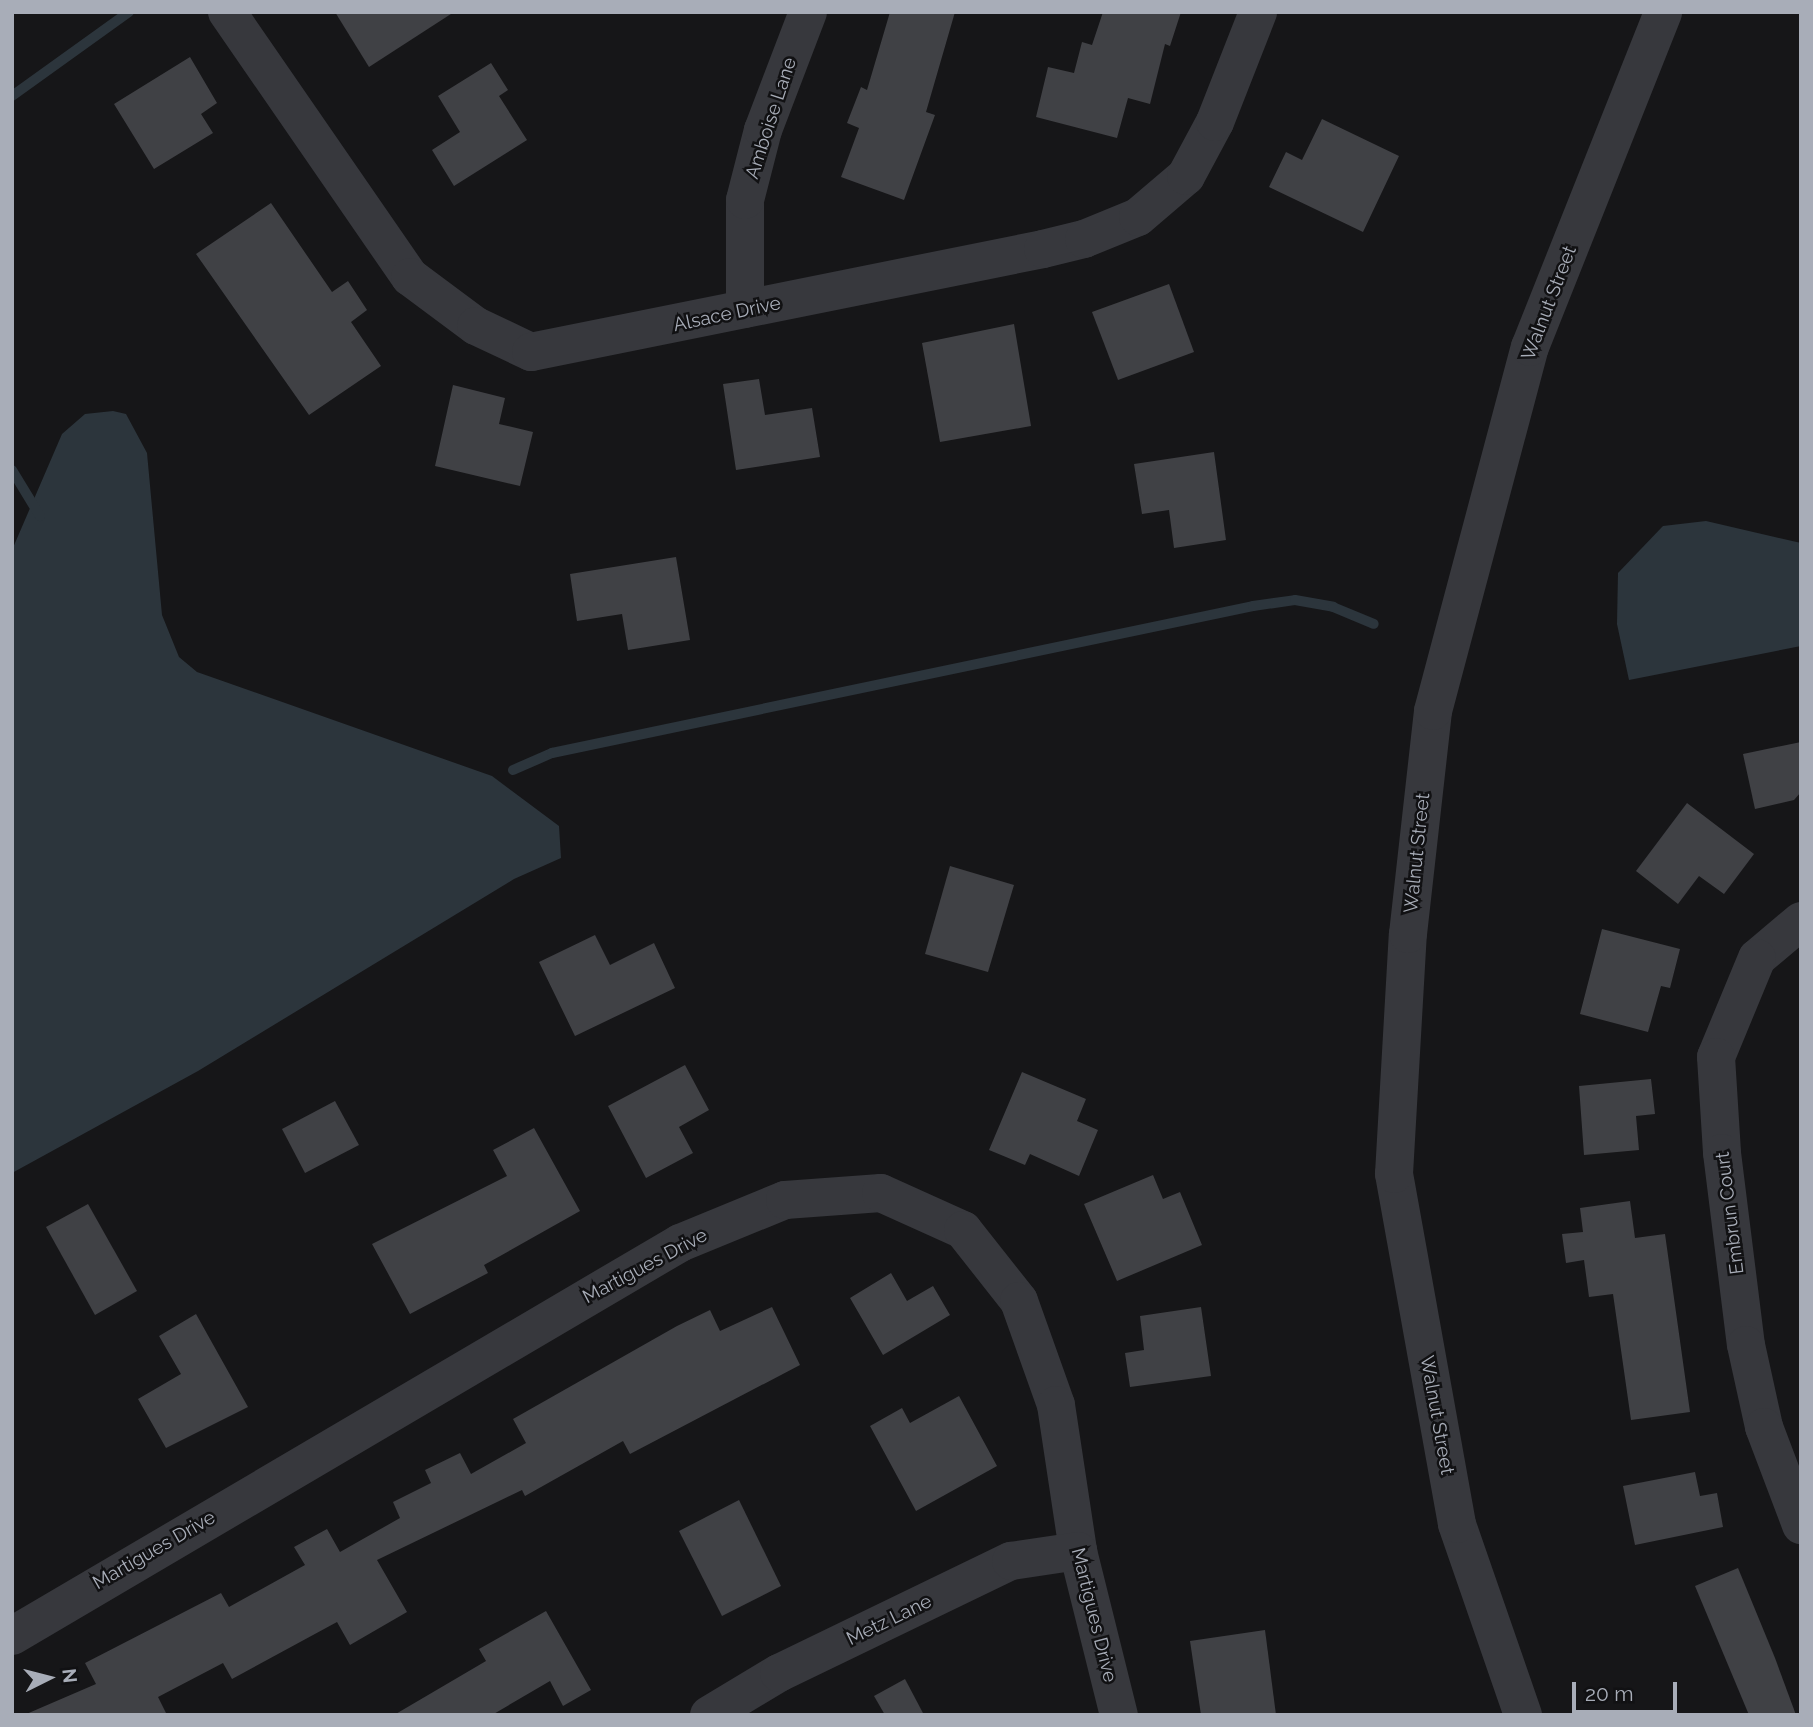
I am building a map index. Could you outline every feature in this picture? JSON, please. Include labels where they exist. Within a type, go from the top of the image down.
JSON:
[{"type":"street","name":"Alsace Drive","points":[[228,12],[410,277],[476,326],[531,352],[1043,249],[1084,239],[1138,217],[1186,176],[1215,122],[1258,12]]},
{"type":"street","name":"Amboise Lane","points":[[745,309],[745,200],[763,130],[808,12]]},
{"type":"street","name":"Walnut Street","points":[[1523,1715],[1457,1524],[1394,1174],[1408,933],[1433,711],[1530,347],[1663,12]]},
{"type":"street","name":"Embrun Court","points":[[1801,921],[1757,958],[1716,1057],[1746,1345],[1764,1427],[1801,1525]]},
{"type":"street","name":"Martigues Drive","points":[[12,1636],[680,1243],[785,1200],[881,1193],[963,1230],[1019,1301],[1056,1405],[1078,1551],[1119,1715]]},
{"type":"street","name":"Metz Lane","points":[[709,1715],[779,1673],[1011,1561],[1078,1551]]},
{"type":"shaded area","points":[[113,411],[126,414],[147,453],[162,615],[179,657],[197,672],[492,776],[559,826],[561,858],[514,879],[198,1071],[12,1173],[12,550],[62,434],[85,414]]},
{"type":"shaded area","points":[[1706,521],[1801,543],[1801,646],[1629,680],[1617,624],[1618,573],[1663,526]]},
{"type":"building","points":[[335,12],[454,12],[369,67]]},
{"type":"building","points":[[890,12],[955,12],[926,112],[935,115],[904,200],[841,177],[859,128],[847,123],[861,87],[867,90]]},
{"type":"building","points":[[1103,12],[1181,12],[1170,46],[1165,44],[1150,104],[1128,98],[1117,138],[1036,117],[1048,67],[1074,73],[1082,42],[1092,45]]},
{"type":"building","points":[[190,57],[217,103],[201,114],[213,133],[154,169],[114,104]]},
{"type":"building","points":[[491,63],[508,90],[499,96],[527,140],[454,186],[432,150],[460,132],[438,96]]},
{"type":"building","points":[[1322,119],[1399,156],[1363,232],[1269,187],[1286,152],[1302,160]]},
{"type":"building","points":[[271,203],[332,292],[348,281],[367,310],[351,322],[381,366],[309,415],[196,254]]},
{"type":"building","points":[[1169,284],[1194,352],[1118,380],[1092,312]]},
{"type":"building","points":[[1014,324],[1031,426],[940,442],[922,343]]},
{"type":"building","points":[[759,379],[765,415],[812,408],[820,457],[736,470],[723,384]]},
{"type":"building","points":[[453,385],[505,398],[499,424],[533,432],[520,486],[435,466]]},
{"type":"building","points":[[1214,452],[1226,540],[1174,548],[1169,510],[1142,514],[1134,464]]},
{"type":"building","points":[[676,557],[690,640],[628,650],[622,614],[577,621],[570,574]]},
{"type":"building","points":[[1801,742],[1801,792],[1794,800],[1755,809],[1743,754]]},
{"type":"building","points":[[1687,803],[1754,854],[1724,894],[1699,876],[1678,904],[1636,871]]},
{"type":"building","points":[[950,866],[1014,885],[988,972],[925,954]]},
{"type":"building","points":[[1602,929],[1680,949],[1670,988],[1661,986],[1648,1032],[1580,1014]]},
{"type":"building","points":[[595,935],[610,965],[654,943],[675,988],[575,1036],[539,962]]},
{"type":"building","points":[[685,1065],[709,1110],[679,1127],[693,1153],[646,1178],[608,1106]]},
{"type":"building","points":[[1022,1072],[1086,1099],[1077,1121],[1098,1130],[1079,1176],[1030,1154],[1025,1165],[989,1150]]},
{"type":"building","points":[[1651,1079],[1655,1114],[1636,1116],[1639,1150],[1584,1155],[1579,1086]]},
{"type":"building","points":[[335,1101],[359,1145],[305,1173],[282,1129]]},
{"type":"building","points":[[534,1128],[580,1211],[484,1265],[488,1273],[410,1314],[372,1244],[507,1176],[493,1150]]},
{"type":"building","points":[[1153,1175],[1163,1199],[1180,1192],[1202,1245],[1117,1281],[1084,1204]]},
{"type":"building","points":[[1630,1201],[1635,1238],[1665,1234],[1690,1412],[1631,1420],[1613,1294],[1589,1297],[1584,1260],[1566,1263],[1562,1234],[1583,1232],[1580,1208]]},
{"type":"building","points":[[88,1204],[137,1291],[95,1315],[46,1227]]},
{"type":"building","points":[[891,1273],[907,1301],[933,1286],[950,1315],[883,1355],[850,1298]]},
{"type":"building","points":[[772,1307],[800,1365],[630,1454],[623,1441],[525,1496],[522,1490],[377,1560],[407,1612],[350,1645],[337,1622],[232,1679],[223,1663],[158,1697],[167,1715],[24,1715],[96,1684],[85,1663],[221,1593],[229,1607],[305,1565],[294,1547],[327,1529],[340,1552],[400,1518],[393,1502],[431,1483],[425,1470],[460,1453],[471,1474],[526,1443],[513,1419],[677,1326],[710,1310],[720,1331]]},
{"type":"building","points":[[1201,1307],[1211,1376],[1130,1387],[1125,1353],[1144,1350],[1140,1316]]},
{"type":"building","points":[[196,1314],[248,1407],[166,1448],[138,1399],[181,1374],[159,1336]]},
{"type":"building","points":[[959,1396],[997,1466],[916,1511],[870,1426],[902,1408],[910,1423]]},
{"type":"building","points":[[1695,1472],[1700,1496],[1717,1493],[1723,1527],[1635,1545],[1623,1486]]},
{"type":"building","points":[[739,1500],[781,1586],[722,1616],[679,1531]]},
{"type":"building","points":[[1738,1568],[1796,1715],[1749,1715],[1695,1586]]},
{"type":"building","points":[[546,1611],[591,1690],[563,1706],[550,1681],[492,1715],[394,1715],[486,1661],[479,1649]]},
{"type":"building","points":[[1265,1630],[1276,1715],[1201,1715],[1190,1641]]},
{"type":"building","points":[[905,1679],[924,1715],[885,1715],[874,1696]]},
{"type":"waterway","points":[[12,96],[129,12]]},
{"type":"waterway","points":[[12,470],[40,516]]},
{"type":"waterway","points":[[513,770],[552,753],[1253,606],[1295,600],[1333,607],[1374,624]]}]
